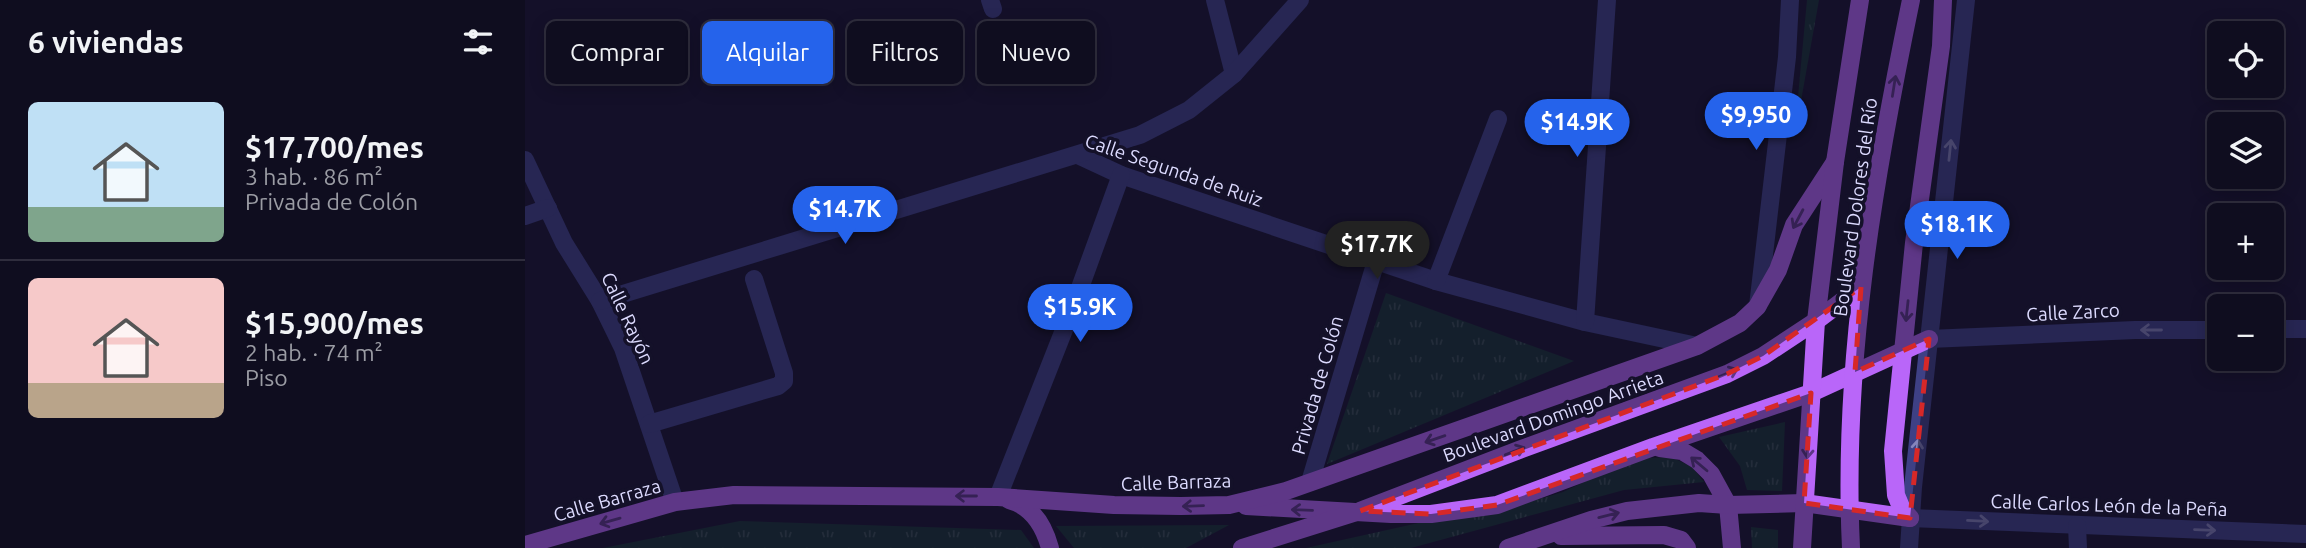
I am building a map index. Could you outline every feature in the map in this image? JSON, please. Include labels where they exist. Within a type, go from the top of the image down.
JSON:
[{"type":"main road","name":"Boulevard Dolores del Río","points":[[1802,548],[1816,321],[1835,162],[1860,0]]},
{"type":"main road","name":"Boulevard Dolores del Río","points":[[1851,548],[1849,511],[1861,287],[1911,0]]},
{"type":"main road","points":[[1910,518],[1896,495],[1893,451],[1902,352],[1941,46],[1943,0]]},
{"type":"main road","name":"Calle Barraza","points":[[525,545],[675,502],[734,495],[998,497],[1114,505],[1229,505],[1286,491],[1697,346],[1740,323],[1757,307],[1778,270],[1794,225],[1835,162]]},
{"type":"main road","name":"Boulevard Domingo Arrieta","points":[[1242,548],[1360,511],[1727,374],[1763,356],[1861,287]]},
{"type":"main road","points":[[1229,505],[1431,514],[1497,505],[1653,447],[1811,393],[1929,339]]},
{"type":"main road","points":[[1653,447],[1682,450],[1711,474],[1728,505],[1732,548]]},
{"type":"main road","points":[[998,497],[1018,502],[1034,515],[1046,532],[1050,548]]},
{"type":"main road","points":[[1508,548],[1627,511],[1699,503],[1804,503],[1910,518]]},
{"type":"main road","points":[[1544,536],[1664,535],[1681,540],[1687,548]]},
{"type":"street","points":[[1215,0],[1234,74]]},
{"type":"street","points":[[1078,155],[1140,135],[1189,110],[1234,74],[1300,0]]},
{"type":"street","points":[[1585,321],[1607,0]]},
{"type":"street","points":[[1757,307],[1787,57],[1790,0]]},
{"type":"street","points":[[1909,548],[1910,518],[1966,0]]},
{"type":"street","points":[[1436,281],[1498,119]]},
{"type":"street","name":"Calle Segunda de Ruiz","points":[[600,301],[1078,155],[1121,175],[1436,281],[1585,321],[1697,346]]},
{"type":"street","name":"Calle Rayón","points":[[525,160],[564,243],[600,301],[624,348],[675,502]]},
{"type":"street","points":[[998,497],[1073,307],[1121,175]]},
{"type":"street","points":[[525,216],[548,208]]},
{"type":"street","name":"Privada de Colón","points":[[1310,482],[1376,261]]},
{"type":"street","points":[[649,424],[784,382],[754,279]]},
{"type":"street","points":[[2284,329],[2306,329]]},
{"type":"street","name":"Calle Zarco","points":[[1929,339],[2135,330],[2207,330]]},
{"type":"street","name":"Calle Carlos León de la Peña","points":[[1910,518],[2077,526],[2253,540],[2306,534]]},
{"type":"street","points":[[2077,526],[2078,548]]},
{"type":"highlighted area","points":[[1861,287],[1855,372],[1929,339],[1910,518],[1804,503],[1811,393],[1497,505],[1431,514],[1360,511],[1727,374],[1763,356]]},
{"type":"green space","points":[[1807,0],[1819,0],[1794,140]]},
{"type":"green space","points":[[1386,293],[1574,361],[1327,464]]},
{"type":"green space","points":[[1785,422],[1782,491],[1747,490],[1740,466],[1719,437]]},
{"type":"green space","points":[[1671,457],[1692,467],[1704,482],[1624,490],[1411,548],[1306,548],[1450,516],[1505,509],[1563,492],[1605,472],[1649,458]]},
{"type":"green space","points":[[740,521],[1021,530],[1034,548],[603,548]]},
{"type":"green space","points":[[1229,525],[1186,548],[1074,548],[1056,526]]},
{"type":"green space","points":[[1751,527],[1778,530],[1778,548],[1752,548]]}]
